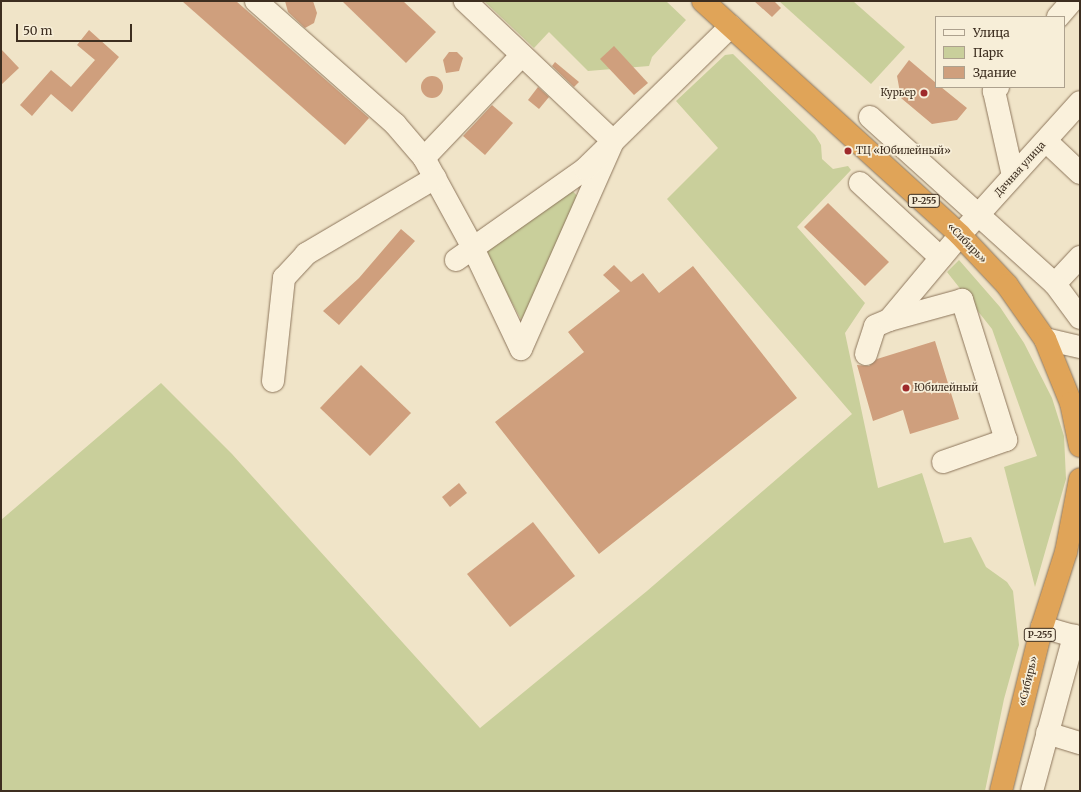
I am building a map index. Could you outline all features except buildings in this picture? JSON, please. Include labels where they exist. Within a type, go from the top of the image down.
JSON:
[{"type":"highway","name":"«Сибирь»","points":[[703,1],[960,235],[1007,285],[1046,339],[1071,402],[1080,446]]},
{"type":"highway","name":"«Сибирь»","points":[[1001,791],[1042,627],[1066,552],[1080,479]]},
{"type":"street","points":[[256,1],[395,124],[424,158],[435,178],[464,254],[521,349],[613,141]]},
{"type":"street","points":[[465,1],[613,141]]},
{"type":"street","points":[[1059,16],[1072,1]]},
{"type":"street","points":[[464,254],[585,169],[731,26]]},
{"type":"street","points":[[424,158],[522,55]]},
{"type":"street","points":[[997,88],[994,91],[1013,176]]},
{"type":"street","name":"Дачная улица","points":[[889,320],[960,235],[1080,102]]},
{"type":"street","points":[[870,117],[931,162],[979,215],[1055,284],[1080,318]]},
{"type":"street","points":[[1046,140],[1080,173]]},
{"type":"street","points":[[273,381],[284,278],[306,254],[435,178]]},
{"type":"street","points":[[860,183],[941,258]]},
{"type":"street","points":[[1055,284],[1080,257]]},
{"type":"street","points":[[866,354],[875,326],[889,320],[962,300],[1006,440],[943,462]]},
{"type":"street","points":[[1046,339],[1080,347]]},
{"type":"street","points":[[1032,791],[1046,733],[1077,637],[1042,627]]},
{"type":"street","points":[[1046,733],[1080,743]]},
{"type":"green space","points":[[484,1],[666,1],[686,20],[652,57],[649,66],[588,71],[549,32],[534,48]]},
{"type":"green space","points":[[779,1],[853,1],[905,47],[871,84]]},
{"type":"green space","points":[[733,54],[815,135],[821,145],[822,159],[833,169],[848,166],[851,170],[797,227],[865,303],[845,333],[878,488],[922,473],[944,543],[971,537],[986,567],[1007,582],[1013,591],[1019,645],[1004,699],[985,791],[1,791],[1,520],[161,383],[232,454],[480,728],[647,591],[852,414],[667,199],[718,148],[676,101],[725,55]]},
{"type":"green space","points":[[567,185],[582,201],[522,321],[482,248]]},
{"type":"green space","points":[[959,260],[1000,307],[1024,343],[1052,398],[1064,436],[1066,479],[1035,587],[1004,467],[1037,456],[992,329],[947,272]]},
{"type":"place","name":"Курьер","points":[[924,93]]},
{"type":"place","name":"ТЦ «Юбилейный»","points":[[848,151]]},
{"type":"place","name":"Юбилейный","points":[[906,388]]}]
